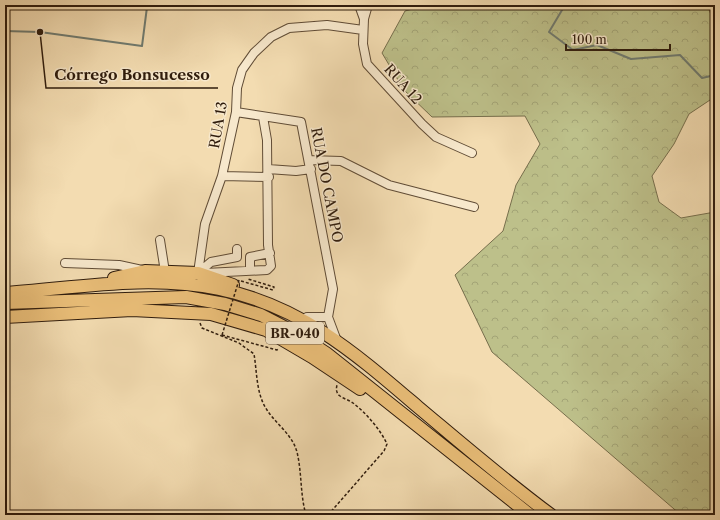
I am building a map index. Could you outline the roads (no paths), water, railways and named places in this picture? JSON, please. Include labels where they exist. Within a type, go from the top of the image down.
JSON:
[{"type":"highway","points":[[82,285],[145,271],[198,273],[286,303],[307,317],[321,331]]},
{"type":"highway","name":"BR-040","points":[[5,293],[82,285],[154,283],[186,284],[219,289],[262,301],[290,312],[357,355],[551,515]]},
{"type":"highway","name":"BR-040","points":[[5,303],[186,297],[224,304],[261,315],[294,332],[326,353],[530,515]]},
{"type":"highway","points":[[5,317],[132,310],[196,313],[228,323],[266,330],[363,390],[409,426],[428,434]]},
{"type":"street","points":[[359,5],[364,19]]},
{"type":"street","name":"RUA 12","points":[[368,5],[363,30],[363,44],[367,64],[422,124],[436,137],[472,152]]},
{"type":"street","name":"RUA 13","points":[[198,273],[205,224],[222,176],[236,112],[237,88],[242,70],[254,53],[271,37],[289,28],[327,25],[363,30]]},
{"type":"street","name":"RUA DO CAMPO","points":[[236,112],[301,122],[333,289],[328,317]]},
{"type":"street","points":[[198,273],[267,270],[271,266],[267,140],[263,117]]},
{"type":"street","points":[[309,160],[341,161],[389,185],[474,208]]},
{"type":"street","points":[[222,176],[311,169]]},
{"type":"street","points":[[160,240],[165,272]]},
{"type":"street","points":[[198,273],[211,262],[237,258],[236,249]]},
{"type":"street","points":[[250,270],[250,257],[270,253]]},
{"type":"street","points":[[65,263],[119,265],[145,271]]},
{"type":"street","points":[[5,288],[42,290]]},
{"type":"street","points":[[307,317],[328,317],[337,341]]},
{"type":"waterway","points":[[5,31],[40,32],[142,46],[147,7],[149,5]]},
{"type":"waterway","points":[[565,5],[549,32],[573,50],[597,45],[631,59],[680,55],[702,78],[715,75]]},
{"type":"place","name":"Córrego Bonsucesso","points":[[40,32]]}]
